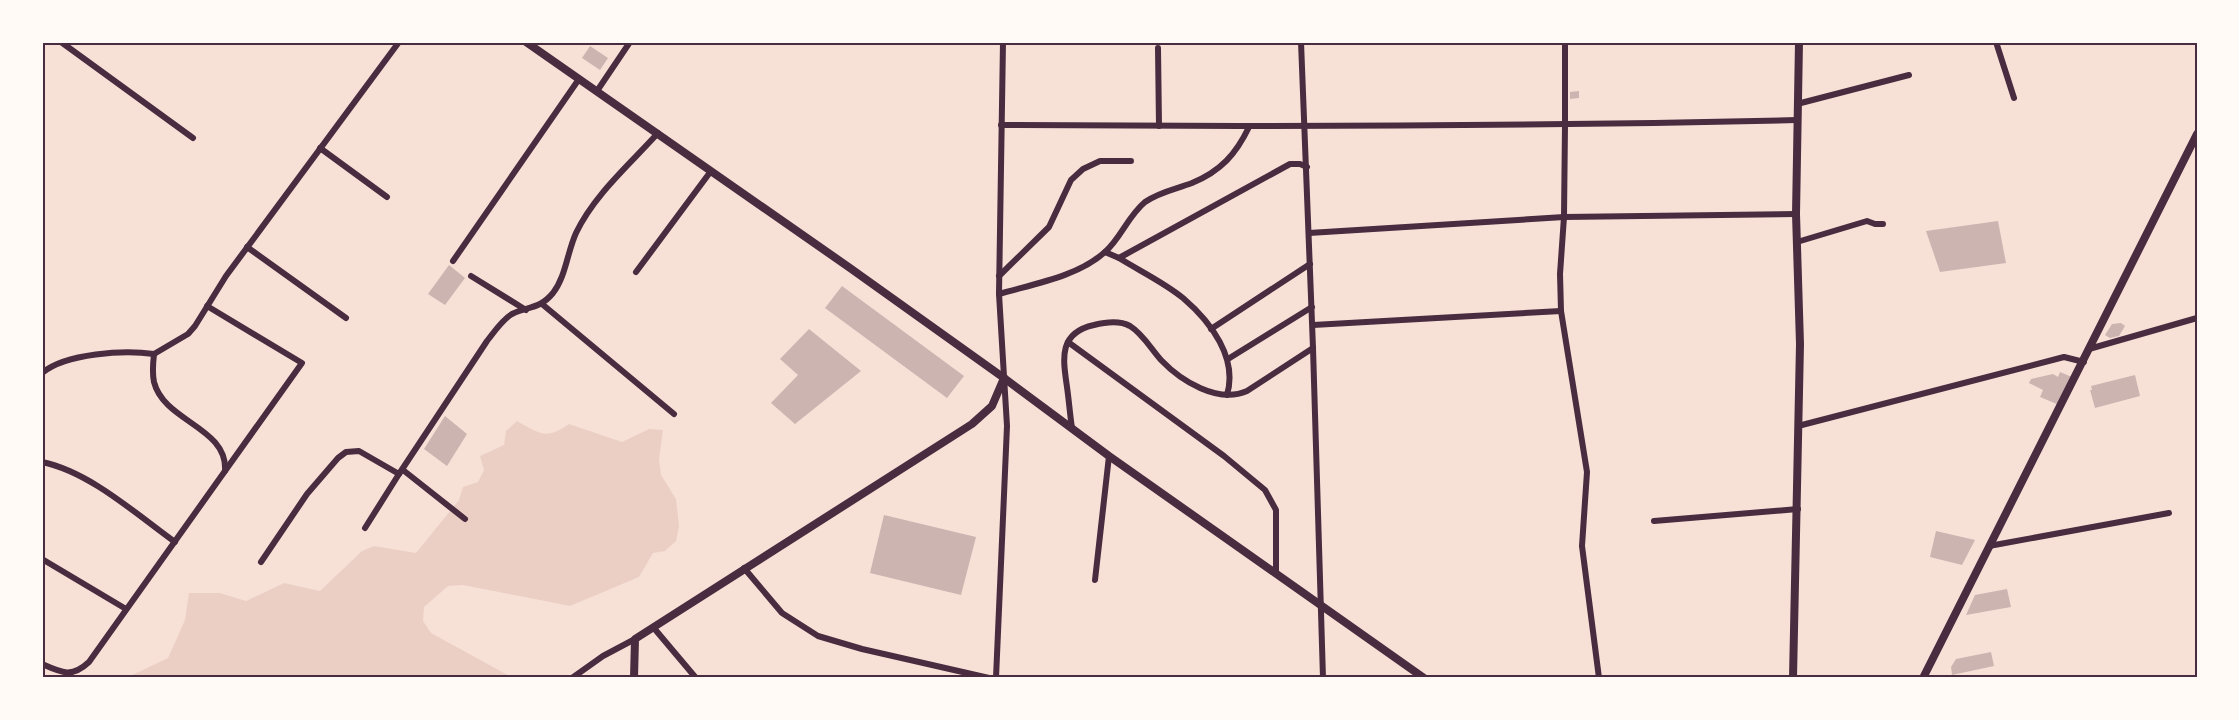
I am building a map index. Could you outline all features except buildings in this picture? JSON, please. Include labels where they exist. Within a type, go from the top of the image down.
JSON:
[{"type":"main road","points":[[526,42],[1004,378],[1109,456],[1424,678]]},
{"type":"main road","points":[[1923,678],[2193,149],[2197,134]]},
{"type":"main road","points":[[634,678],[635,639],[972,424],[992,406],[1004,378]]},
{"type":"street","points":[[61,42],[193,138]]},
{"type":"street","points":[[42,373],[78,358],[134,351],[154,354],[188,334],[226,276],[399,42]]},
{"type":"street","points":[[597,91],[630,42]]},
{"type":"street","points":[[996,678],[1007,426],[999,294],[1003,42]]},
{"type":"street","points":[[1301,42],[1312,307],[1323,678]]},
{"type":"street","points":[[1565,42],[1561,311],[1587,472],[1582,546],[1599,678]]},
{"type":"street","points":[[1793,678],[1800,345],[1796,214],[1799,42]]},
{"type":"street","points":[[1996,42],[2013,98]]},
{"type":"street","points":[[1158,48],[1159,126]]},
{"type":"street","points":[[1797,104],[1909,75]]},
{"type":"street","points":[[453,261],[579,79]]},
{"type":"street","points":[[1001,125],[1249,127],[1565,125],[1797,120]]},
{"type":"street","points":[[999,294],[1076,270],[1105,252],[1145,202],[1165,191],[1193,182],[1225,163],[1238,150],[1249,127]]},
{"type":"street","points":[[365,528],[487,341],[502,322],[514,313],[542,304],[551,295],[560,283],[576,233],[594,204],[658,133]]},
{"type":"street","points":[[320,148],[387,197]]},
{"type":"street","points":[[999,276],[1049,227],[1071,180],[1083,169],[1100,161],[1131,161]]},
{"type":"street","points":[[1119,258],[1290,164],[1307,167]]},
{"type":"street","points":[[636,272],[711,171]]},
{"type":"street","points":[[1309,233],[1564,217],[1796,214]]},
{"type":"street","points":[[1797,242],[1867,221],[1873,224],[1883,224]]},
{"type":"street","points":[[247,247],[346,318]]},
{"type":"street","points":[[1105,252],[1119,258],[1182,297],[1211,329],[1228,358],[1230,372],[1227,395]]},
{"type":"street","points":[[1211,329],[1310,264]]},
{"type":"street","points":[[471,276],[526,310]]},
{"type":"street","points":[[542,304],[674,414]]},
{"type":"street","points":[[42,664],[70,674],[80,671],[89,662],[302,363],[207,306]]},
{"type":"street","points":[[1228,358],[1312,307]]},
{"type":"street","points":[[1312,325],[1561,311]]},
{"type":"street","points":[[2089,349],[2197,318]]},
{"type":"street","points":[[1072,429],[1063,359],[1068,342],[1077,332],[1088,326],[1115,322],[1128,325],[1142,337],[1160,359],[1182,378],[1195,385],[1236,396],[1313,348]]},
{"type":"street","points":[[1068,342],[1224,456],[1265,490],[1276,510],[1276,572]]},
{"type":"street","points":[[154,354],[153,380],[159,393],[168,404],[219,445],[225,461],[225,471]]},
{"type":"street","points":[[1798,426],[2064,357],[2084,362]]},
{"type":"street","points":[[261,562],[307,494],[346,452],[359,451],[401,472],[465,519]]},
{"type":"street","points":[[1095,580],[1109,456]]},
{"type":"street","points":[[42,462],[56,465],[86,480],[175,542]]},
{"type":"street","points":[[1654,521],[1798,509]]},
{"type":"street","points":[[1989,546],[2169,513]]},
{"type":"street","points":[[42,559],[126,609]]},
{"type":"street","points":[[744,568],[782,613],[818,636],[862,649],[989,678]]},
{"type":"street","points":[[653,627],[696,678]]},
{"type":"street","points":[[572,678],[603,656],[635,639]]},
{"type":"shaded area","points":[[517,421],[537,432],[549,434],[569,424],[622,442],[649,429],[663,430],[659,459],[661,475],[676,499],[679,526],[676,541],[665,551],[653,553],[639,577],[570,606],[463,585],[448,586],[424,607],[423,621],[431,633],[513,678],[126,678],[168,658],[185,620],[189,593],[220,593],[246,601],[284,583],[320,591],[362,551],[374,546],[416,553],[459,500],[463,487],[478,482],[484,470],[480,456],[504,445],[506,431]]}]
